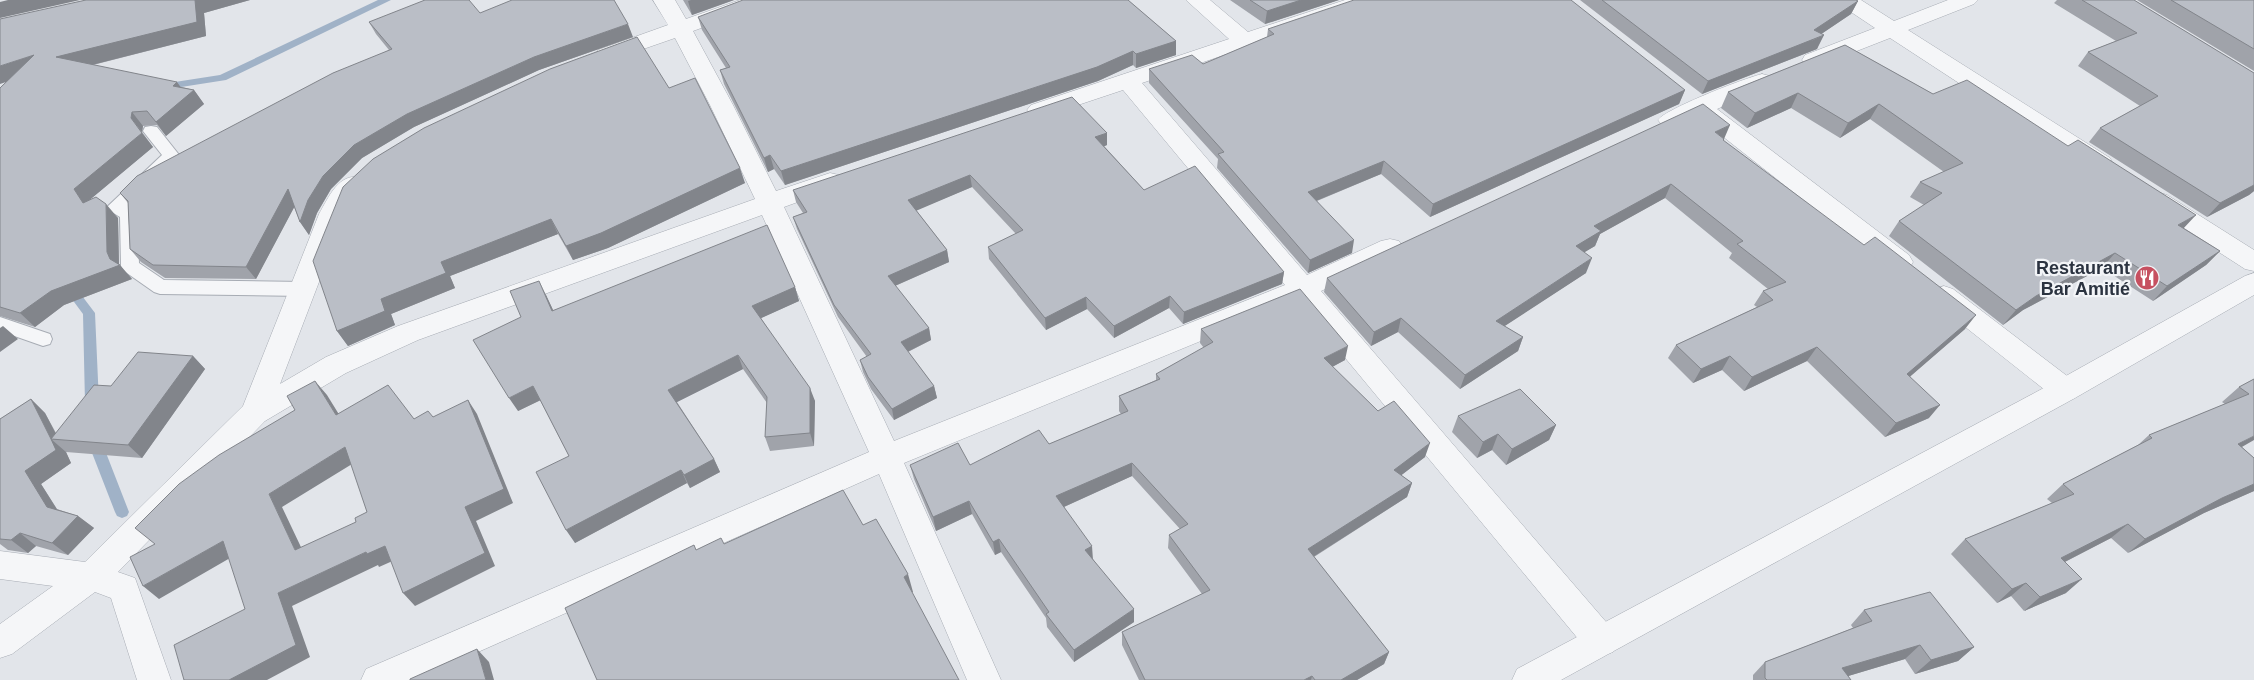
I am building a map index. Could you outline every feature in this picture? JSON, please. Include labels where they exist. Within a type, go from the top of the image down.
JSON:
[{"type":"street","points":[[664,0],[681,28],[769,201],[887,457],[984,680]]},
{"type":"street","points":[[583,64],[760,0]]},
{"type":"street","points":[[1197,0],[1246,42]]},
{"type":"street","points":[[1014,118],[1246,42],[1366,0]]},
{"type":"street","points":[[1846,0],[2254,262]]},
{"type":"street","points":[[1645,131],[1699,106],[1785,71],[1967,0]]},
{"type":"street","points":[[1127,80],[1601,642]]},
{"type":"street","points":[[1677,89],[2065,390]]},
{"type":"street","points":[[255,413],[332,214],[342,196],[372,166]]},
{"type":"street","points":[[0,643],[91,577],[255,413],[336,365],[408,333],[769,201],[854,173]]},
{"type":"street","points":[[378,680],[887,457],[1302,289],[1410,239]]},
{"type":"street","points":[[1529,680],[2065,390],[2254,283]]},
{"type":"street","points":[[0,565],[91,577],[124,588],[154,680]]},
{"type":"lane","points":[[151,131],[172,156],[116,208],[128,214],[130,266],[160,288],[304,289]]},
{"type":"lane","points":[[0,324],[42,339]]},
{"type":"building","points":[[86,0],[195,0],[197,22],[56,57],[177,82],[173,86],[194,90],[156,122],[147,111],[132,112],[131,118],[142,133],[74,189],[83,203],[96,197],[106,204],[107,252],[110,259],[120,265],[51,291],[20,313],[0,307],[0,88],[34,55],[0,66],[0,19]]},
{"type":"building","points":[[425,0],[469,0],[480,13],[512,0],[614,0],[628,24],[534,57],[407,114],[354,145],[323,176],[308,200],[300,222],[288,189],[246,267],[153,265],[130,249],[128,201],[120,193],[137,176],[333,73],[392,49],[369,22]]},
{"type":"building","points":[[743,0],[1128,0],[1176,41],[1136,54],[1133,51],[1097,67],[781,171],[770,155],[764,158],[720,70],[730,67],[698,17]]},
{"type":"building","points":[[1250,0],[1301,0],[1267,11]]},
{"type":"building","points":[[1354,0],[1571,0],[1685,90],[1433,204],[1384,161],[1308,192],[1354,240],[1310,260],[1218,154],[1224,152],[1149,69],[1192,55],[1203,64],[1274,34],[1268,29]]},
{"type":"building","points":[[1602,0],[1858,1],[1814,30],[1824,35],[1708,81]]},
{"type":"building","points":[[2082,0],[2134,0],[2254,73],[2254,185],[2220,203],[2100,128],[2158,96],[2088,52],[2137,33]]},
{"type":"building","points":[[2171,0],[2254,0],[2254,49]]},
{"type":"building","points":[[637,37],[669,88],[695,78],[740,168],[601,233],[566,246],[551,219],[441,262],[446,273],[381,299],[385,311],[337,331],[313,261],[343,187],[373,159],[424,128],[550,69]]},
{"type":"building","points":[[1845,45],[1933,94],[1967,80],[2068,146],[2078,140],[2196,215],[2178,225],[2220,251],[2167,286],[2115,253],[2036,296],[2016,310],[1899,221],[1942,193],[1920,182],[1963,163],[1879,104],[1848,123],[1798,93],[1755,113],[1728,92]]},
{"type":"building","points":[[1072,97],[1107,133],[1095,137],[1144,190],[1195,166],[1284,272],[1184,312],[1170,296],[1114,326],[1086,297],[1045,318],[988,247],[1023,230],[970,175],[908,200],[947,250],[888,276],[929,328],[901,342],[934,386],[892,409],[868,377],[860,360],[871,354],[834,305],[793,217],[807,212],[793,190]]},
{"type":"building","points":[[1703,104],[1730,125],[1715,132],[1723,140],[1864,245],[1875,237],[1976,315],[1907,374],[1940,405],[1896,423],[1817,347],[1752,377],[1730,356],[1701,369],[1676,345],[1773,300],[1763,291],[1786,282],[1737,244],[1743,241],[1671,184],[1594,226],[1601,231],[1576,246],[1592,258],[1496,321],[1523,337],[1465,375],[1401,318],[1374,332],[1327,278]]},
{"type":"building","points":[[767,225],[795,287],[752,306],[810,388],[810,433],[765,437],[767,397],[738,355],[668,390],[714,459],[684,475],[681,470],[566,530],[536,472],[569,456],[533,386],[509,398],[473,340],[521,317],[510,291],[539,281],[552,311]]},
{"type":"building","points":[[1300,289],[1348,346],[1324,358],[1378,411],[1394,401],[1430,443],[1394,470],[1412,483],[1308,549],[1389,652],[1341,680],[1315,680],[1312,676],[1304,680],[1145,680],[1122,632],[1210,590],[1169,535],[1188,524],[1132,463],[1056,496],[1092,546],[1085,550],[1134,609],[1074,650],[1046,614],[1049,612],[999,539],[993,542],[969,501],[933,517],[910,465],[958,443],[970,465],[1039,430],[1049,444],[1128,411],[1119,396],[1160,379],[1156,374],[1213,342],[1201,329]]},
{"type":"building","points":[[138,352],[193,356],[128,445],[51,439],[94,385],[111,386]]},
{"type":"building","points":[[2254,379],[2254,436],[2238,444],[2254,458],[2254,484],[2222,498],[2145,539],[2128,524],[2061,558],[2082,579],[2040,597],[2026,583],[2012,589],[1965,539],[2074,494],[2063,484],[2152,438],[2149,435],[2249,394],[2239,387]]},
{"type":"building","points":[[315,381],[336,415],[388,385],[414,419],[428,411],[433,417],[468,400],[504,489],[465,507],[485,553],[403,593],[385,546],[367,554],[366,552],[278,593],[296,645],[229,680],[184,680],[174,645],[245,609],[223,541],[143,586],[130,557],[155,544],[135,528],[179,484],[219,455],[295,410],[287,396]],"holes":[[[345,447],[367,512],[355,518],[356,522],[295,550],[269,494]]]},
{"type":"building","points":[[1520,389],[1556,425],[1512,449],[1498,434],[1483,442],[1458,416]]},
{"type":"building","points":[[31,399],[56,450],[25,471],[47,507],[78,516],[52,543],[20,533],[11,540],[0,539],[0,419]]},
{"type":"building","points":[[843,490],[863,525],[876,519],[908,574],[904,577],[959,680],[597,680],[565,608],[694,545],[696,550],[721,538],[724,544]]},
{"type":"building","points":[[1930,592],[1974,647],[1931,660],[1920,645],[1842,668],[1851,680],[1767,680],[1765,678],[1765,662],[1872,621],[1864,610]]},
{"type":"building","points":[[477,649],[486,680],[410,680],[410,679]]},
{"type":"waterway","points":[[162,87],[222,78],[386,0]]},
{"type":"waterway","points":[[69,287],[89,313],[92,403]]},
{"type":"waterway","points":[[94,440],[122,512]]},
{"type":"place","name":"Restaurant Bar Amitié","points":[[2147,278]]}]
